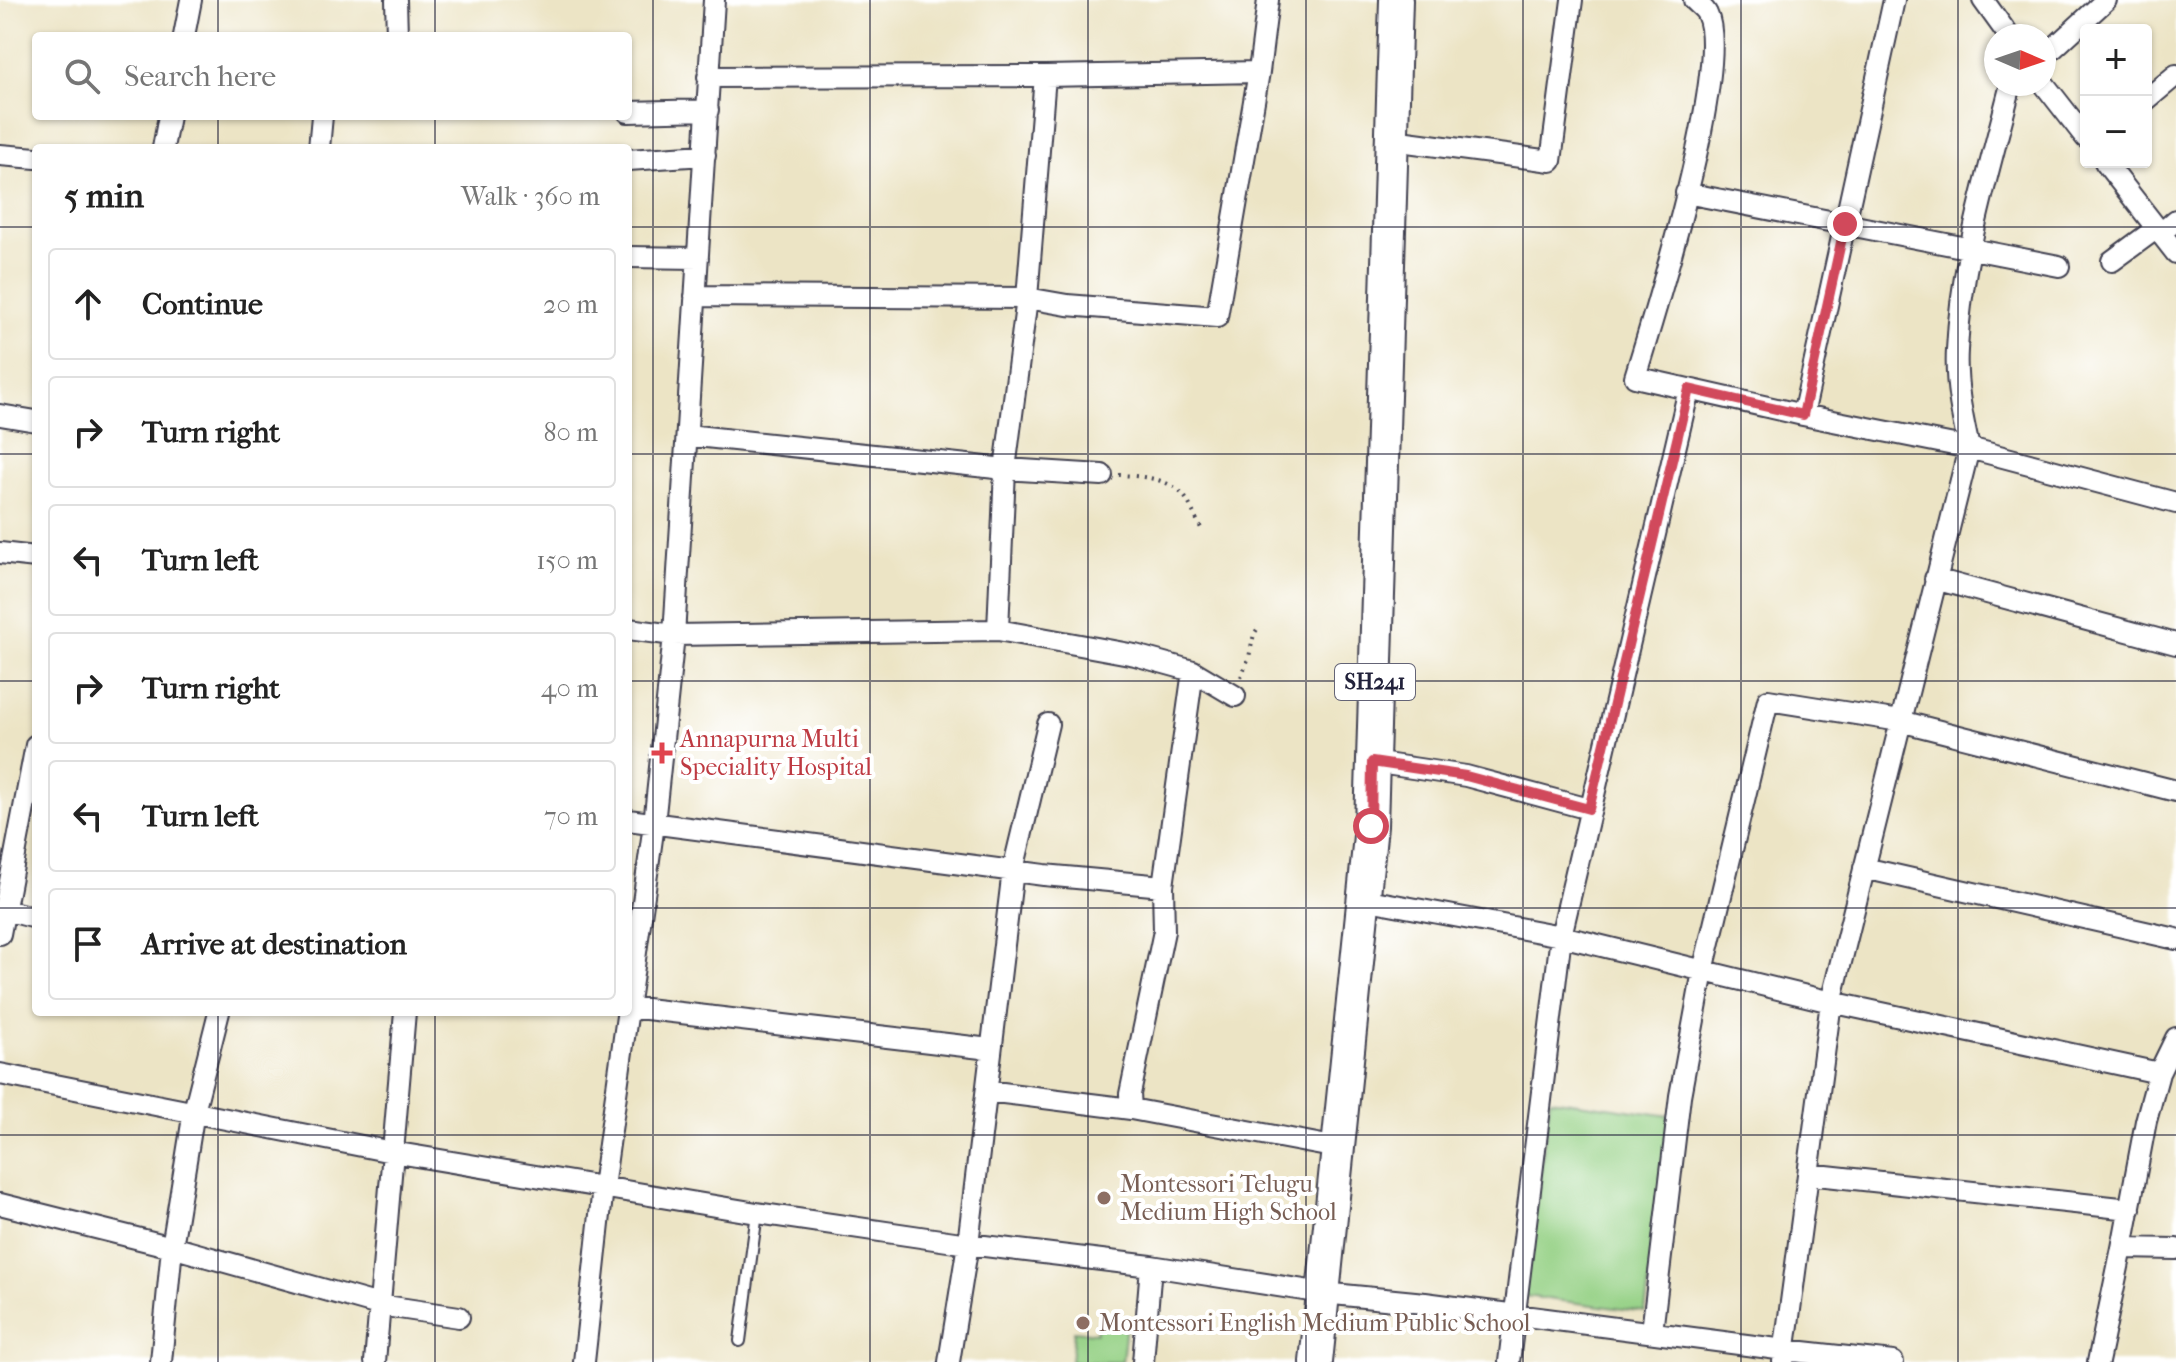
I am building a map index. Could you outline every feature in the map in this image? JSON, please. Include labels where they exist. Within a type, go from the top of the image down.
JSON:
[{"type":"main road","name":"SH241","points":[[1316,1362],[1371,826],[1396,0]]},
{"type":"street","points":[[185,32],[191,0]]},
{"type":"street","points":[[396,0],[397,32]]},
{"type":"street","points":[[632,985],[654,824],[674,635],[714,0]]},
{"type":"street","points":[[695,296],[1027,298],[1067,305],[1217,317],[1259,72],[1268,0]]},
{"type":"street","points":[[1392,140],[1551,161],[1572,0]]},
{"type":"street","points":[[1694,0],[1707,14],[1709,86],[1673,254],[1635,377],[1969,448],[2176,503]]},
{"type":"street","points":[[1803,415],[1894,0]]},
{"type":"street","points":[[1983,0],[2000,24]]},
{"type":"street","points":[[2056,46],[2106,0]]},
{"type":"street","points":[[708,77],[1259,72]]},
{"type":"street","points":[[2151,96],[2176,75]]},
{"type":"street","points":[[998,630],[1005,469],[1027,298],[1045,76]]},
{"type":"street","points":[[1784,1356],[1831,1002],[1969,448],[1960,411],[1956,351],[1969,249],[2008,96]]},
{"type":"street","points":[[2053,96],[2080,130]]},
{"type":"street","points":[[632,112],[708,110]]},
{"type":"street","points":[[164,144],[168,120]]},
{"type":"street","points":[[319,144],[322,120]]},
{"type":"street","points":[[0,155],[32,158]]},
{"type":"street","points":[[632,160],[705,155]]},
{"type":"street","points":[[2110,168],[2164,227],[2176,253]]},
{"type":"street","points":[[1686,193],[2059,266]]},
{"type":"street","points":[[2112,261],[2164,227]]},
{"type":"street","points":[[632,257],[698,258]]},
{"type":"street","points":[[1509,1362],[1561,936],[1689,389]]},
{"type":"street","points":[[0,415],[32,420]]},
{"type":"street","points":[[687,435],[1005,469],[1102,475]]},
{"type":"street","points":[[0,553],[32,557]]},
{"type":"street","points":[[1935,579],[2176,644]]},
{"type":"street","points":[[632,630],[674,635],[998,630],[1135,655],[1193,671],[1235,696]]},
{"type":"street","points":[[1131,1109],[1130,1094],[1164,931],[1163,886],[1193,671]]},
{"type":"street","points":[[1652,1332],[1680,1096],[1703,971],[1768,700],[1900,721],[2176,791]]},
{"type":"street","points":[[949,1362],[968,1244],[1013,870],[1048,724]]},
{"type":"street","points":[[1372,762],[1466,776],[1589,809]]},
{"type":"street","points":[[0,934],[32,766]]},
{"type":"street","points":[[632,821],[1044,875],[1163,886]]},
{"type":"street","points":[[1864,868],[2176,939]]},
{"type":"street","points":[[1363,899],[1561,936],[1831,1002],[2159,1073]]},
{"type":"street","points":[[5,910],[32,917]]},
{"type":"street","points":[[632,1007],[990,1049]]},
{"type":"street","points":[[161,1362],[172,1247],[194,1111],[218,1016]]},
{"type":"street","points":[[375,1362],[405,1016]]},
{"type":"street","points":[[584,1362],[603,1187],[628,1016]]},
{"type":"street","points":[[2098,1362],[2142,1136],[2159,1073],[2175,1044]]},
{"type":"street","points":[[0,1074],[392,1152],[757,1213],[968,1244],[1151,1266],[1323,1293],[1652,1332],[1784,1356],[1893,1362]]},
{"type":"street","points":[[987,1091],[1131,1109],[1338,1148]]},
{"type":"street","points":[[1808,1174],[2130,1209]]},
{"type":"street","points":[[0,1204],[172,1247],[379,1305],[459,1317]]},
{"type":"street","points":[[2122,1248],[2176,1249]]},
{"type":"street","points":[[1143,1362],[1151,1266]]},
{"type":"lane","points":[[740,1341],[757,1213]]},
{"type":"path","points":[[1102,475],[1146,477],[1176,488],[1188,502],[1202,530]]},
{"type":"path","points":[[1235,696],[1258,628]]},
{"type":"green space","points":[[1550,1099],[1671,1116],[1645,1312],[1524,1296]]},
{"type":"green space","points":[[1098,1322],[1126,1325],[1122,1362],[1071,1362],[1074,1331],[1096,1333]]},
{"type":"place","name":"Annapurna Multi Speciality Hospital","points":[[662,753]]},
{"type":"place","name":"Montessori Telugu Medium High School","points":[[1104,1198]]},
{"type":"place","name":"Montessori English Medium Public School","points":[[1083,1323]]},
{"type":"route","points":[[1371,826],[1372,762],[1466,776],[1589,809],[1689,389],[1803,415],[1845,224]]}]
